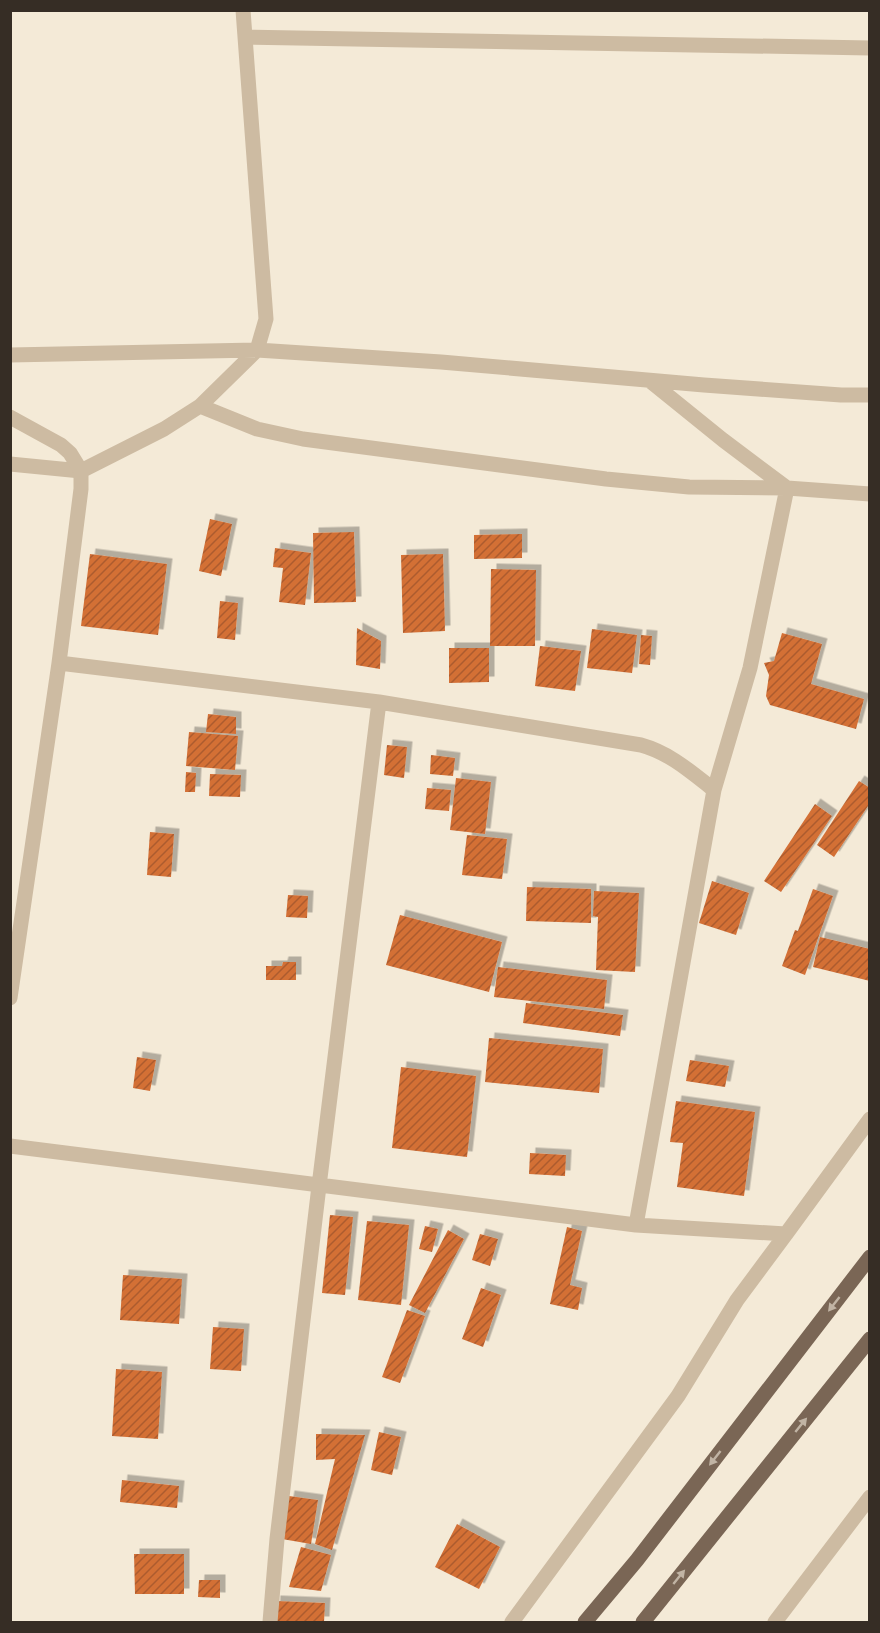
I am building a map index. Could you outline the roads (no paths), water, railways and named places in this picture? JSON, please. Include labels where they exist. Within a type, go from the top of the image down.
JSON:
[{"type":"main road","points":[[585,1623],[637,1560],[870,1257]]},
{"type":"main road","points":[[643,1623],[870,1339]]},
{"type":"street","points":[[10,464],[81,471],[164,429],[200,406],[257,351],[266,319],[265,294],[243,10]]},
{"type":"street","points":[[245,37],[870,48]]},
{"type":"street","points":[[10,355],[257,351],[441,362],[841,395],[870,394]]},
{"type":"street","points":[[650,381],[787,488]]},
{"type":"street","points":[[200,406],[257,429],[303,439],[677,486],[787,488],[870,494]]},
{"type":"street","points":[[10,417],[61,445],[70,453],[81,471],[81,489],[59,663],[10,998]]},
{"type":"street","points":[[636,1225],[714,790],[750,668],[787,488]]},
{"type":"street","points":[[59,663],[379,702],[641,746],[672,758],[714,790]]},
{"type":"street","points":[[270,1623],[277,1539],[379,702]]},
{"type":"street","points":[[512,1623],[678,1396],[737,1300],[870,1119]]},
{"type":"street","points":[[10,1146],[636,1225],[786,1234]]},
{"type":"street","points":[[775,1623],[870,1497]]}]
